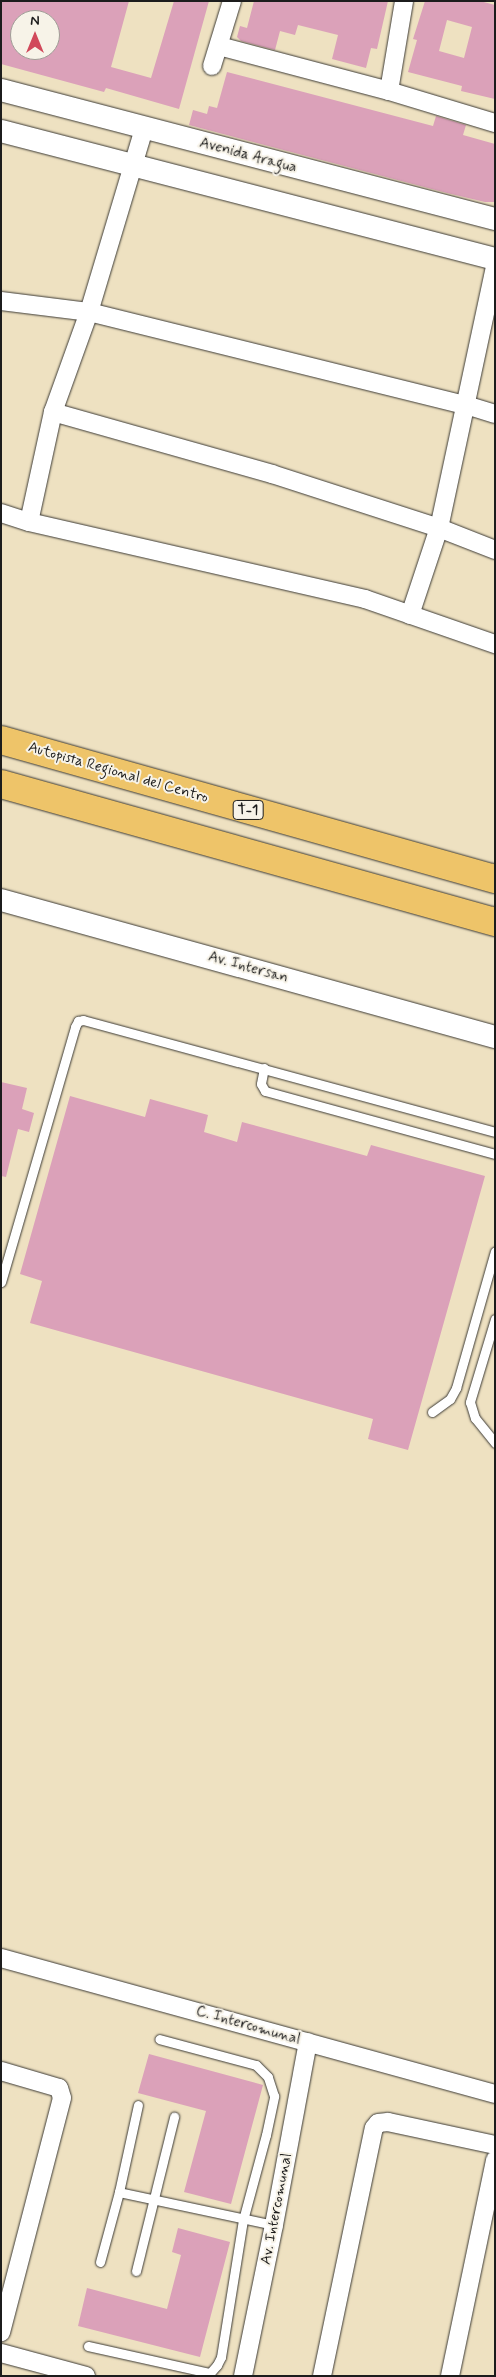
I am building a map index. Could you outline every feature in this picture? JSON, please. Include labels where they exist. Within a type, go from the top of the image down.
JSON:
[{"type":"highway","name":"Autopista Regional del Centro","points":[[1,740],[495,879]]},
{"type":"highway","points":[[1,784],[495,922]]},
{"type":"street","points":[[212,66],[232,1]]},
{"type":"street","points":[[389,91],[404,1]]},
{"type":"street","points":[[218,46],[389,91],[495,123]]},
{"type":"street","name":"Avenida Aragua","points":[[1,90],[495,220]]},
{"type":"street","points":[[29,522],[53,412],[89,312],[131,167],[144,129]]},
{"type":"street","points":[[1,131],[131,167],[495,259]]},
{"type":"street","points":[[410,615],[440,528],[495,266]]},
{"type":"street","points":[[1,301],[89,312],[466,405],[495,414]]},
{"type":"street","points":[[53,412],[272,474],[440,528],[495,550]]},
{"type":"street","points":[[1,513],[29,522],[365,600],[495,644]]},
{"type":"street","name":"Av. Intersan","points":[[1,900],[495,1037]]},
{"type":"street","name":"C. Intercomunal","points":[[1,1958],[495,2094]]},
{"type":"street","name":"Av. Intercomunal","points":[[243,2376],[274,2225],[308,2042]]},
{"type":"street","points":[[1,2071],[59,2088],[62,2098],[1,2332]]},
{"type":"street","points":[[322,2376],[374,2128],[378,2123],[388,2122],[495,2145]]},
{"type":"street","points":[[450,2376],[495,2160]]},
{"type":"street","points":[[1,2353],[86,2376]]},
{"type":"lane","points":[[1,1282],[78,1021],[83,1020],[264,1068],[495,1132]]},
{"type":"lane","points":[[264,1068],[261,1084],[265,1091],[495,1154]]},
{"type":"lane","points":[[432,1412],[450,1399],[456,1388],[495,1251]]},
{"type":"lane","points":[[495,1319],[470,1402],[474,1418],[495,1443]]},
{"type":"lane","points":[[88,2346],[210,2373],[221,2357],[243,2220],[266,2135],[274,2096],[268,2077],[256,2065],[159,2039]]},
{"type":"lane","points":[[100,2262],[119,2192],[138,2105]]},
{"type":"lane","points":[[136,2271],[174,2118]]},
{"type":"lane","points":[[119,2192],[243,2220],[274,2225]]},
{"type":"building","points":[[1,1],[129,1],[111,67],[151,78],[174,1],[209,1],[179,109],[106,88],[104,92],[1,64]]},
{"type":"building","points":[[254,1],[388,1],[377,49],[371,48],[366,68],[332,59],[338,35],[298,25],[295,35],[280,31],[275,50],[241,41],[237,37],[240,26],[247,28]]},
{"type":"building","points":[[425,1],[480,1],[495,5],[495,99],[461,91],[462,86],[408,72],[417,40],[413,39]],"holes":[[[447,20],[472,27],[464,58],[439,51]]]},
{"type":"building","points":[[227,72],[433,126],[436,116],[466,125],[463,135],[495,144],[495,202],[485,202],[447,193],[189,125],[193,110],[207,114],[209,106],[217,108]]},
{"type":"building","points":[[1,1082],[27,1088],[22,1109],[34,1113],[29,1132],[18,1129],[6,1177],[1,1176]]},
{"type":"building","points":[[70,1096],[145,1117],[150,1099],[208,1115],[204,1132],[237,1142],[242,1122],[367,1156],[371,1145],[485,1176],[408,1450],[368,1439],[373,1419],[30,1323],[42,1281],[20,1274]]},
{"type":"building","points":[[149,2054],[263,2085],[231,2204],[184,2192],[206,2111],[138,2093]]},
{"type":"building","points":[[178,2228],[230,2242],[200,2357],[78,2326],[87,2288],[167,2309],[181,2255],[172,2252]]}]
